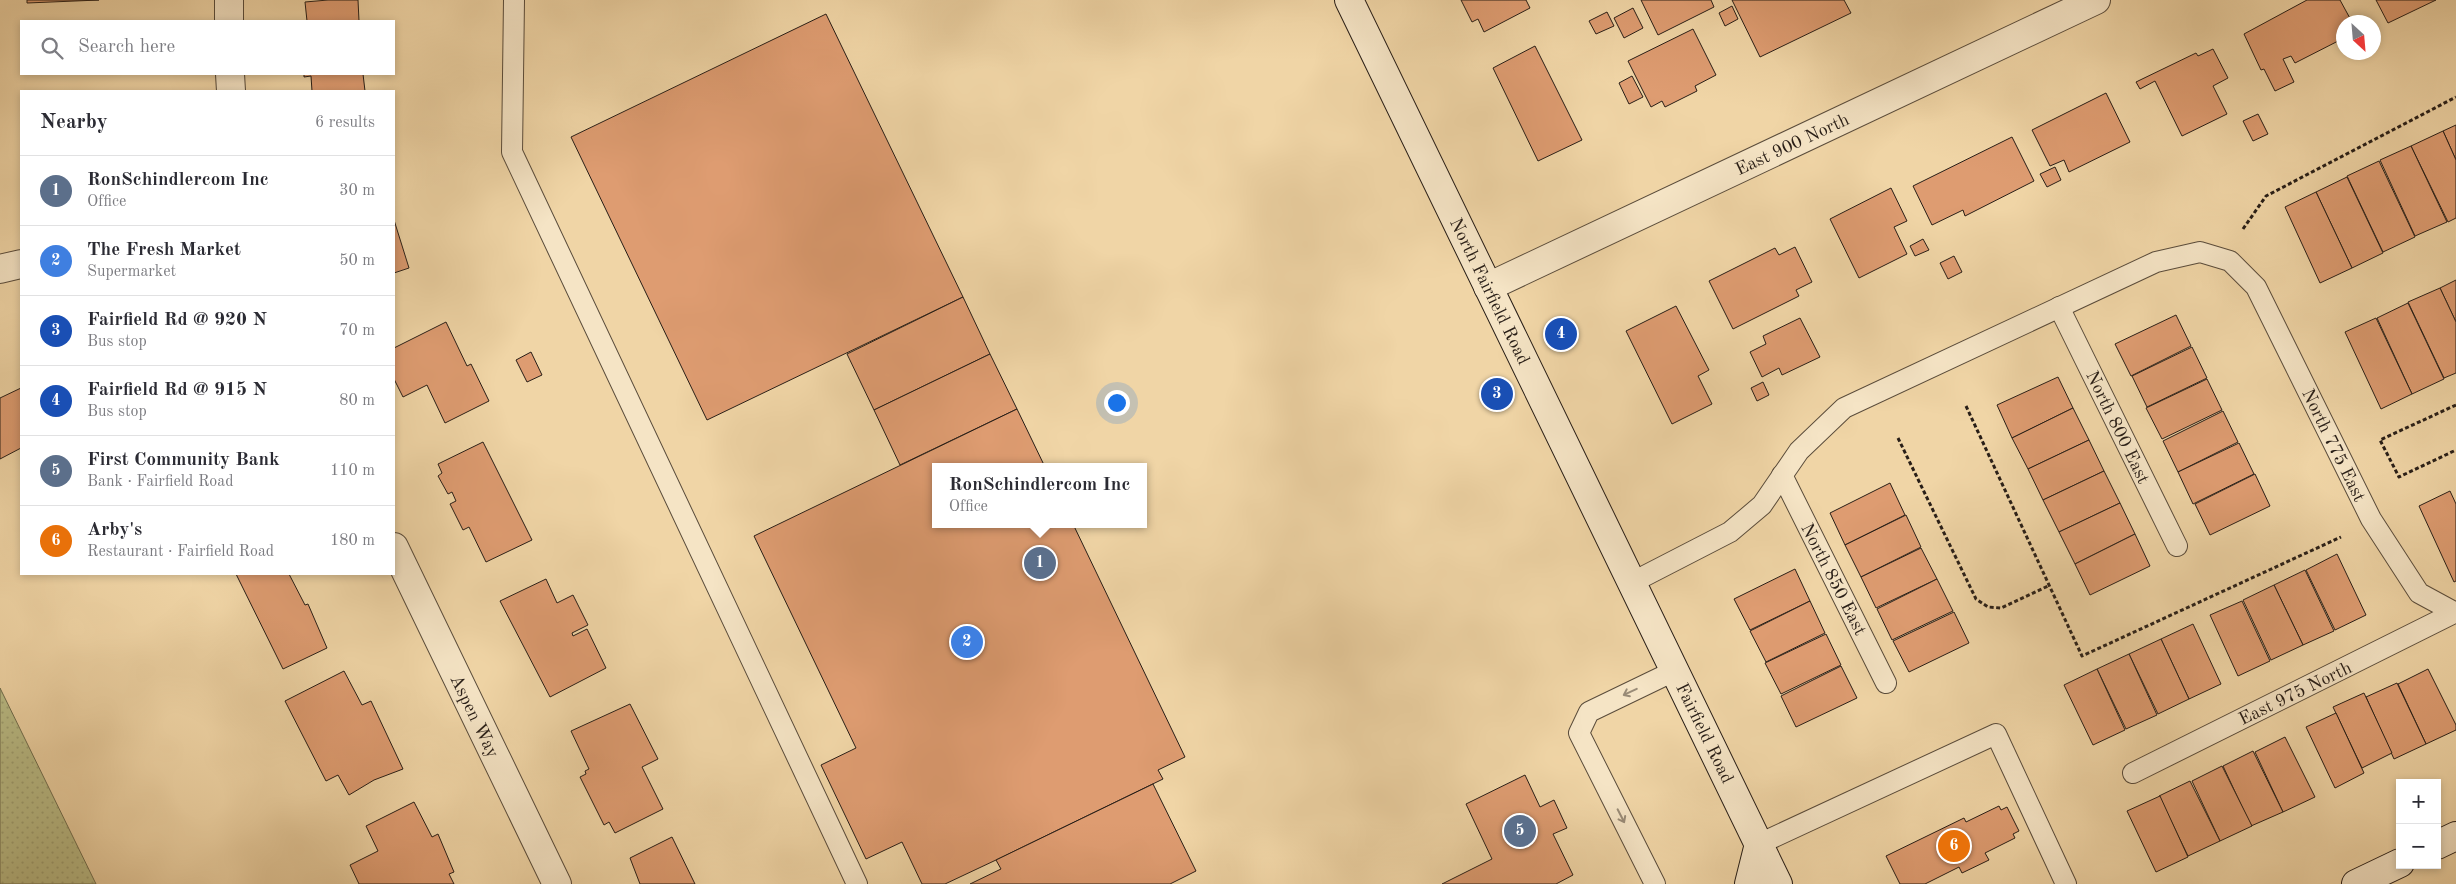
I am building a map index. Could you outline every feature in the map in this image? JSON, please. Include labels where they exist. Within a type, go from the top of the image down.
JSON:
[{"type":"main road","points":[[229,20],[230,0]]},
{"type":"main road","name":"North Fairfield Road","points":[[1349,0],[1631,582]]},
{"type":"main road","name":"East 900 North","points":[[1488,287],[2096,0]]},
{"type":"main road","points":[[230,75],[231,90]]},
{"type":"main road","points":[[0,269],[20,264]]},
{"type":"main road","name":"Aspen Way","points":[[395,549],[557,884]]},
{"type":"main road","name":"Fairfield Road","points":[[1631,582],[1778,884]]},
{"type":"main road","points":[[2441,843],[2456,836]]},
{"type":"main road","points":[[1749,884],[1758,844]]},
{"type":"main road","points":[[2356,884],[2396,865]]},
{"type":"lane","points":[[514,0],[512,152],[857,884]]},
{"type":"lane","name":"North 775 East","points":[[2059,308],[2156,262],[2200,252],[2230,262],[2256,287],[2371,519],[2419,592],[2456,612]]},
{"type":"lane","points":[[1631,582],[1730,532],[1762,505],[1799,451],[1844,408],[2059,308]]},
{"type":"lane","name":"North 800 East","points":[[2059,308],[2177,546]]},
{"type":"lane","name":"North 850 East","points":[[1782,475],[1886,683]]},
{"type":"lane","name":"East 975 North","points":[[2132,773],[2456,612]]},
{"type":"lane","points":[[1654,884],[1579,733],[1589,712],[1674,671]]},
{"type":"lane","points":[[1758,844],[1996,734],[2066,884]]},
{"type":"path","points":[[2243,229],[2266,196],[2456,98]]},
{"type":"path","points":[[2456,405],[2380,440],[2399,477],[2456,450]]},
{"type":"path","points":[[1966,406],[2082,656],[2341,537]]},
{"type":"path","points":[[1898,438],[1976,599],[1988,607],[2001,608],[2048,586]]},
{"type":"green space","points":[[0,688],[96,884],[0,884]]},
{"type":"building","points":[[27,0],[99,0],[27,3]]},
{"type":"building","points":[[358,0],[359,20],[307,20],[305,2]]},
{"type":"building","points":[[1461,0],[1526,0],[1530,8],[1484,32],[1478,19],[1472,22]]},
{"type":"building","points":[[1641,0],[1711,0],[1714,7],[1658,35]]},
{"type":"building","points":[[1732,0],[1844,0],[1851,13],[1760,57]]},
{"type":"building","points":[[2307,0],[2340,0],[2348,15],[2336,15],[2336,42],[2295,63],[2291,56],[2283,59],[2294,82],[2275,91],[2264,69],[2261,70],[2244,34]]},
{"type":"building","points":[[2376,0],[2436,0],[2388,23]]},
{"type":"building","points":[[1732,6],[1738,19],[1725,26],[1719,13]]},
{"type":"building","points":[[1633,8],[1643,28],[1624,38],[1614,18]]},
{"type":"building","points":[[1607,12],[1614,26],[1596,34],[1589,21]]},
{"type":"building","points":[[826,14],[963,297],[707,420],[571,137]]},
{"type":"building","points":[[1693,29],[1716,75],[1695,86],[1697,91],[1665,107],[1662,101],[1651,107],[1628,61]]},
{"type":"building","points":[[1535,46],[1582,140],[1538,161],[1493,68]]},
{"type":"building","points":[[2213,49],[2228,78],[2213,86],[2227,114],[2182,136],[2155,81],[2140,89],[2136,82],[2196,53],[2198,56]]},
{"type":"building","points":[[304,75],[363,75],[365,90],[312,90],[311,76],[304,77]]},
{"type":"building","points":[[1632,76],[1643,97],[1629,104],[1619,83]]},
{"type":"building","points":[[2106,93],[2130,142],[2069,172],[2064,160],[2050,166],[2032,130]]},
{"type":"building","points":[[2258,114],[2268,134],[2253,141],[2243,121]]},
{"type":"building","points":[[2456,125],[2456,160],[2443,131]]},
{"type":"building","points":[[2443,131],[2456,160],[2456,218],[2448,222],[2411,146]]},
{"type":"building","points":[[2012,137],[2034,181],[1965,216],[1963,210],[1932,225],[1913,186]]},
{"type":"building","points":[[2411,146],[2447,222],[2415,236],[2380,160]]},
{"type":"building","points":[[2379,161],[2415,237],[2383,252],[2347,176]]},
{"type":"building","points":[[2055,167],[2061,180],[2047,187],[2040,174]]},
{"type":"building","points":[[2347,177],[2383,253],[2352,268],[2316,192]]},
{"type":"building","points":[[1891,188],[1907,221],[1894,227],[1907,254],[1859,278],[1830,219]]},
{"type":"building","points":[[2316,192],[2352,268],[2320,283],[2285,207]]},
{"type":"building","points":[[395,223],[409,268],[395,273]]},
{"type":"building","points":[[1923,239],[1929,250],[1915,256],[1910,246]]},
{"type":"building","points":[[1795,247],[1812,282],[1796,290],[1799,296],[1733,329],[1709,281],[1775,248],[1779,255]]},
{"type":"building","points":[[1954,256],[1962,272],[1948,279],[1940,263]]},
{"type":"building","points":[[2456,280],[2456,322],[2440,288]]},
{"type":"building","points":[[2440,288],[2456,322],[2456,373],[2444,378],[2408,302]]},
{"type":"building","points":[[963,297],[990,354],[874,410],[847,354]]},
{"type":"building","points":[[2408,303],[2444,379],[2412,394],[2377,318]]},
{"type":"building","points":[[1676,306],[1709,370],[1698,376],[1712,404],[1672,424],[1626,331]]},
{"type":"building","points":[[2176,315],[2191,346],[2131,376],[2115,344]]},
{"type":"building","points":[[1800,318],[1820,357],[1782,375],[1779,368],[1762,377],[1750,352],[1766,344],[1763,336]]},
{"type":"building","points":[[2376,318],[2412,394],[2381,409],[2345,332]]},
{"type":"building","points":[[446,322],[467,366],[471,364],[489,401],[445,423],[427,385],[403,397],[395,381],[395,348]]},
{"type":"building","points":[[2192,347],[2207,378],[2147,407],[2132,376]]},
{"type":"building","points":[[531,352],[542,375],[527,382],[516,360]]},
{"type":"building","points":[[990,354],[1017,409],[900,465],[874,410]]},
{"type":"building","points":[[2058,377],[2073,408],[2012,438],[1997,405]]},
{"type":"building","points":[[2207,379],[2222,410],[2162,439],[2146,408]]},
{"type":"building","points":[[1763,382],[1769,395],[1757,401],[1751,388]]},
{"type":"building","points":[[20,388],[20,449],[0,459],[0,398]]},
{"type":"building","points":[[2073,408],[2089,440],[2028,469],[2012,438]]},
{"type":"building","points":[[1017,409],[1043,463],[932,463],[932,528],[1075,528],[1185,757],[1158,770],[1163,779],[945,884],[922,884],[902,842],[866,859],[821,765],[856,748],[754,536]]},
{"type":"building","points":[[2223,411],[2238,442],[2178,472],[2163,441]]},
{"type":"building","points":[[2089,440],[2104,471],[2043,500],[2028,469]]},
{"type":"building","points":[[483,442],[532,540],[486,562],[469,527],[463,530],[450,504],[456,501],[452,492],[448,494],[438,476],[442,473],[438,464]]},
{"type":"building","points":[[2239,443],[2254,474],[2193,504],[2178,472]]},
{"type":"building","points":[[2104,471],[2120,503],[2059,532],[2043,500]]},
{"type":"building","points":[[2255,474],[2270,506],[2210,535],[2195,504]]},
{"type":"building","points":[[1890,483],[1905,515],[1845,545],[1830,513]]},
{"type":"building","points":[[2450,491],[2456,504],[2456,581],[2454,582],[2419,506]]},
{"type":"building","points":[[2120,503],[2135,534],[2075,564],[2059,532]]},
{"type":"building","points":[[1906,515],[1921,547],[1861,577],[1845,545]]},
{"type":"building","points":[[2135,534],[2150,566],[2090,595],[2075,564]]},
{"type":"building","points":[[1921,548],[1937,579],[1876,608],[1861,577]]},
{"type":"building","points":[[2337,554],[2366,615],[2335,630],[2306,570]]},
{"type":"building","points":[[1795,569],[1810,601],[1750,630],[1734,599]]},
{"type":"building","points":[[2305,570],[2334,631],[2303,645],[2274,585]]},
{"type":"building","points":[[236,575],[290,575],[305,605],[308,604],[327,648],[283,669]]},
{"type":"building","points":[[546,579],[557,603],[573,595],[588,625],[572,633],[573,636],[587,629],[606,668],[550,697],[500,601]]},
{"type":"building","points":[[1937,579],[1953,611],[1892,640],[1877,609]]},
{"type":"building","points":[[2274,585],[2303,645],[2271,660],[2243,600]]},
{"type":"building","points":[[1810,601],[1825,633],[1766,662],[1750,631]]},
{"type":"building","points":[[2242,601],[2270,661],[2238,676],[2210,615]]},
{"type":"building","points":[[1954,612],[1969,643],[1909,672],[1893,641]]},
{"type":"building","points":[[2193,624],[2221,684],[2189,699],[2161,639]]},
{"type":"building","points":[[1826,634],[1841,665],[1781,694],[1765,663]]},
{"type":"building","points":[[2161,639],[2189,699],[2158,714],[2129,654]]},
{"type":"building","points":[[2129,654],[2157,715],[2126,729],[2097,669]]},
{"type":"building","points":[[1841,666],[1857,698],[1796,727],[1781,696]]},
{"type":"building","points":[[2097,669],[2125,730],[2093,745],[2064,685]]},
{"type":"building","points":[[2428,669],[2456,725],[2456,730],[2426,744],[2398,684]]},
{"type":"building","points":[[344,671],[362,705],[371,701],[403,769],[374,780],[349,795],[338,775],[326,781],[285,701]]},
{"type":"building","points":[[2397,683],[2426,744],[2394,759],[2366,697]]},
{"type":"building","points":[[2364,693],[2392,753],[2362,768],[2333,707]]},
{"type":"building","points":[[630,704],[658,759],[642,767],[663,809],[615,833],[609,822],[604,825],[580,777],[586,774],[585,771],[589,769],[571,731]]},
{"type":"building","points":[[2336,713],[2364,773],[2335,788],[2306,727]]},
{"type":"building","points":[[2285,737],[2315,797],[2283,812],[2255,752]]},
{"type":"building","points":[[2253,751],[2283,812],[2251,826],[2223,766]]},
{"type":"building","points":[[2222,766],[2252,826],[2220,841],[2192,781]]},
{"type":"building","points":[[1525,775],[1540,807],[1554,800],[1567,828],[1553,834],[1573,875],[1556,884],[1442,884],[1492,859],[1466,804]]},
{"type":"building","points":[[2190,781],[2220,841],[2188,856],[2159,796]]},
{"type":"building","points":[[1153,784],[1196,871],[1170,884],[970,884],[1001,869],[996,860]]},
{"type":"building","points":[[2160,796],[2188,857],[2156,872],[2127,811]]},
{"type":"building","points":[[414,802],[432,837],[438,834],[454,872],[449,874],[454,884],[359,884],[350,865],[378,851],[366,826]]},
{"type":"building","points":[[1999,806],[2001,810],[2007,807],[2019,831],[2013,834],[2015,838],[1985,853],[1989,860],[1962,873],[1959,867],[1925,884],[1900,884],[1886,856],[1964,818],[1966,822]]},
{"type":"building","points":[[672,837],[695,884],[640,884],[630,858]]},
{"type":"place","name":"Fairfield Rd @ 915 N","points":[[1561,334]]},
{"type":"place","name":"Fairfield Rd @ 920 N","points":[[1497,394]]},
{"type":"place","name":"RonSchindlercom Inc","points":[[1040,563]]},
{"type":"place","name":"The Fresh Market","points":[[967,642]]},
{"type":"place","name":"First Community Bank","points":[[1520,831]]},
{"type":"place","name":"Arby's","points":[[1954,846]]}]
